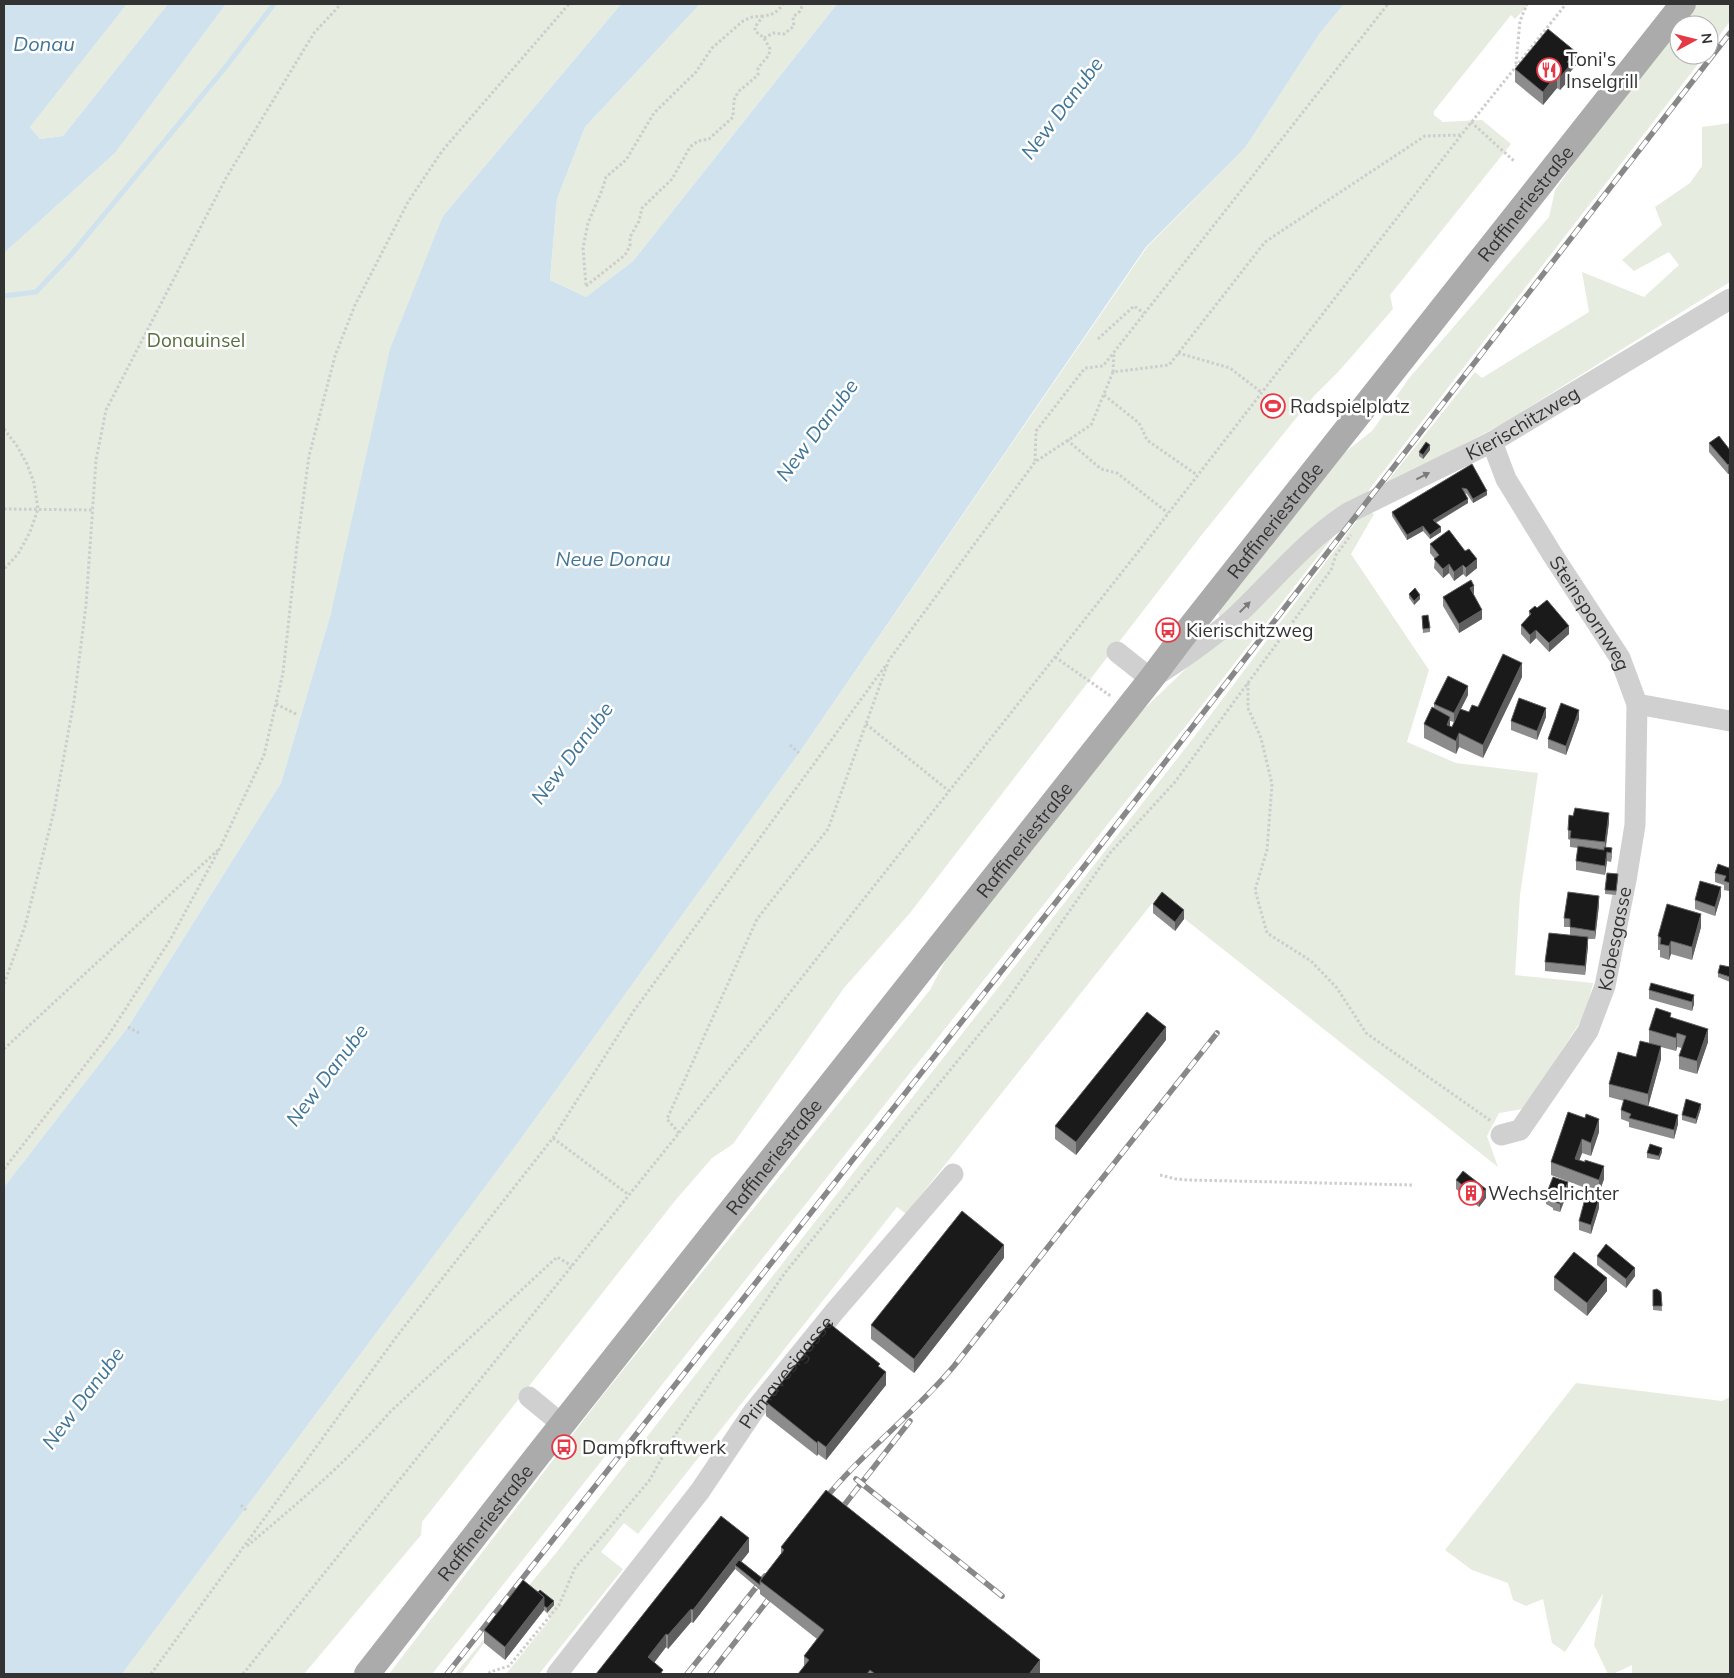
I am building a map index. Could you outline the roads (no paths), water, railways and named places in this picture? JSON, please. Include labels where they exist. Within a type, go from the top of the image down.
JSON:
[{"type":"main road","name":"Raffineriestraße","points":[[367,1674],[1683,4]]},
{"type":"street","name":"Kierischitzweg","points":[[1151,679],[1180,660],[1233,618],[1306,546],[1336,521],[1365,504],[1492,442],[1730,299]]},
{"type":"street","name":"Steinspornweg","points":[[1492,442],[1506,479],[1620,658],[1637,704]]},
{"type":"street","points":[[1117,652],[1151,679]]},
{"type":"street","points":[[1637,704],[1730,721]]},
{"type":"street","name":"Kobesgasse","points":[[1501,1135],[1520,1130],[1588,1031],[1605,986],[1635,825],[1637,704]]},
{"type":"street","name":"Primavesigasse","points":[[557,1674],[700,1491],[754,1412],[835,1311],[953,1174]]},
{"type":"street","points":[[529,1397],[563,1425]]},
{"type":"water","name":"Donau","points":[[4,4],[127,4],[30,127],[40,139],[63,136],[168,4],[226,4],[115,153],[4,253]]},
{"type":"water","name":"Neue Donau","points":[[621,4],[700,4],[585,127],[557,199],[550,280],[586,297],[633,261],[837,4],[1344,4],[1320,33],[1245,148],[1146,247],[799,753],[520,1140],[122,1674],[4,1674],[4,1187],[128,1027],[281,783],[331,613],[390,349],[443,216]]},
{"type":"waterway","points":[[4,296],[36,292],[70,256],[224,69],[274,4]]},
{"type":"railway","points":[[447,1674],[1090,859],[1730,33]]},
{"type":"railway","points":[[820,1505],[852,1469],[921,1402],[954,1366],[1217,1033]]},
{"type":"railway","points":[[838,1513],[910,1421]]},
{"type":"railway","points":[[856,1479],[1002,1596]]},
{"type":"railway","points":[[687,1674],[765,1576]]},
{"type":"railway","points":[[710,1674],[768,1600]]},
{"type":"place","name":"Toni's Inselgrill","points":[[1549,70]]},
{"type":"place","name":"Radspielplatz","points":[[1273,406]]},
{"type":"place","name":"Kierischitzweg","points":[[1168,630]]},
{"type":"place","name":"Wechselrichter","points":[[1471,1193]]},
{"type":"place","name":"Dampfkraftwerk","points":[[564,1447]]},
{"type":"water label","name":"New Danube","points":[[1062,108]]},
{"type":"water label","name":"New Danube","points":[[817,430]]},
{"type":"water label","name":"New Danube","points":[[572,753]]},
{"type":"water label","name":"New Danube","points":[[327,1075]]},
{"type":"water label","name":"New Danube","points":[[83,1398]]},
{"type":"park label","name":"Donauinsel","points":[[196,340]]}]
